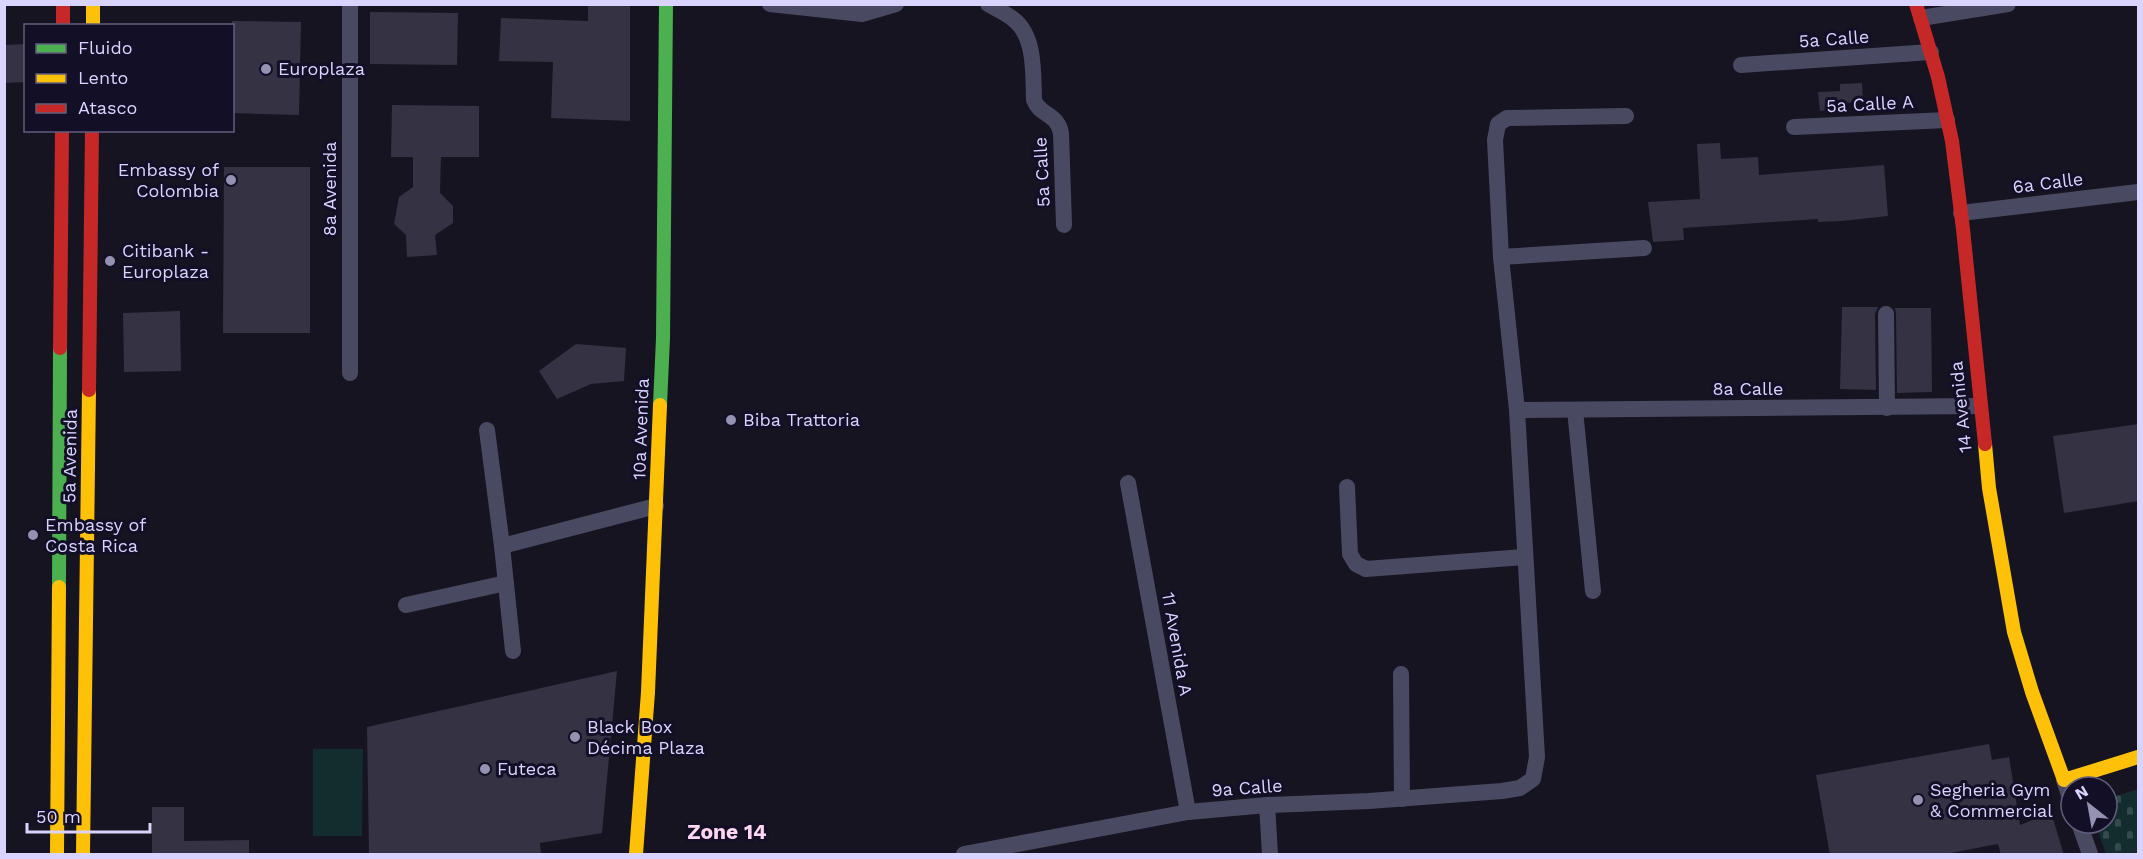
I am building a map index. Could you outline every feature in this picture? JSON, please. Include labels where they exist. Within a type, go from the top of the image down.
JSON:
[{"type":"street","points":[[63,4],[63,24]]},
{"type":"street","points":[[93,4],[93,24]]},
{"type":"street","name":"8a Avenida","points":[[350,4],[350,373]]},
{"type":"street","name":"10a Avenida","points":[[636,855],[648,692],[663,338],[666,4]]},
{"type":"street","points":[[770,4],[862,14],[896,4]]},
{"type":"street","name":"5a Calle","points":[[988,4],[1015,20],[1025,35],[1031,52],[1034,100],[1037,107],[1053,117],[1059,124],[1064,225]]},
{"type":"street","points":[[1918,11],[2008,4]]},
{"type":"street","name":"14 Avenida","points":[[1918,11],[1938,77],[1947,120],[1961,213],[1989,488],[2014,632],[2032,692],[2062,775]]},
{"type":"street","name":"5a Calle","points":[[1741,65],[1930,52]]},
{"type":"street","points":[[1347,487],[1350,554],[1356,564],[1365,569],[1524,557],[1517,410],[1501,257],[1496,140],[1498,124],[1507,118],[1626,116]]},
{"type":"street","name":"5a Calle A","points":[[1794,127],[1947,120]]},
{"type":"street","name":"5a Avenida","points":[[57,855],[62,132]]},
{"type":"street","name":"5a Avenida","points":[[83,855],[92,132]]},
{"type":"street","name":"6a Calle","points":[[1961,213],[2139,192]]},
{"type":"street","points":[[1501,257],[1644,248]]},
{"type":"street","points":[[1886,315],[1887,408]]},
{"type":"street","name":"8a Calle","points":[[1517,410],[1980,406]]},
{"type":"street","points":[[1575,410],[1593,591]]},
{"type":"street","points":[[487,430],[513,651]]},
{"type":"street","name":"11 Avenida A","points":[[1128,483],[1188,812]]},
{"type":"street","points":[[502,546],[656,506]]},
{"type":"street","name":"9a Calle","points":[[964,855],[1188,812],[1267,805],[1402,799],[1520,788],[1533,779],[1536,757],[1524,557]]},
{"type":"street","points":[[406,605],[506,583]]},
{"type":"street","points":[[1401,674],[1402,799]]},
{"type":"street","points":[[2080,775],[2139,757]]},
{"type":"street","points":[[1267,805],[1270,855]]},
{"type":"street","points":[[2083,835],[2090,855]]},
{"type":"green space","points":[[313,749],[363,749],[362,836],[313,836]]},
{"type":"green space","points":[[2138,789],[2138,854],[2106,854],[2099,835],[2119,835],[2119,795]]},
{"type":"building","points":[[588,4],[630,4],[630,121],[551,118],[553,62],[499,61],[501,18],[588,21]]},
{"type":"building","points":[[370,12],[458,13],[457,65],[370,64]]},
{"type":"building","name":"Europlaza","points":[[232,21],[301,22],[299,115],[234,113],[234,24]]},
{"type":"building","points":[[24,44],[24,82],[4,83],[4,45]]},
{"type":"building","points":[[1862,83],[1863,102],[1843,103],[1843,109],[1820,111],[1818,92],[1840,91],[1840,84]]},
{"type":"building","points":[[392,105],[479,106],[479,157],[441,157],[440,193],[453,206],[453,223],[435,235],[437,255],[407,257],[406,235],[394,224],[399,197],[413,187],[413,157],[391,157]]},
{"type":"building","points":[[1720,143],[1721,159],[1758,157],[1759,175],[1884,165],[1888,216],[1842,221],[1818,222],[1818,219],[1683,228],[1684,240],[1653,242],[1648,202],[1700,199],[1697,144]]},
{"type":"building","points":[[224,167],[310,167],[310,333],[223,333]]},
{"type":"building","points":[[1842,307],[1878,307],[1875,314],[1876,390],[1840,389]]},
{"type":"building","points":[[1895,308],[1931,308],[1932,392],[1897,393]]},
{"type":"building","points":[[180,311],[181,371],[124,372],[123,313]]},
{"type":"building","points":[[576,344],[626,348],[624,381],[591,384],[557,399],[539,371]]},
{"type":"building","points":[[2139,424],[2139,501],[2064,513],[2053,436]]},
{"type":"building","points":[[617,671],[602,833],[540,843],[541,855],[369,855],[367,727]]},
{"type":"building","name":"Segheria Gym & Commercial","points":[[1989,744],[1992,760],[2009,757],[2020,825],[2051,812],[2064,855],[2001,855],[1998,844],[1940,855],[1830,855],[1816,775]]},
{"type":"building","points":[[152,807],[184,807],[184,841],[249,840],[249,855],[152,855]]},
{"type":"traffic: fast","points":[[660,405],[663,338],[666,4]]},
{"type":"traffic: fast","points":[[59,587],[60,348]]},
{"type":"traffic: slow","points":[[93,4],[93,24]]},
{"type":"traffic: slow","points":[[83,854],[89,390]]},
{"type":"traffic: slow","points":[[636,854],[648,692],[660,405]]},
{"type":"traffic: slow","points":[[1985,444],[1989,488],[2014,632],[2032,692],[2064,780],[2138,757]]},
{"type":"traffic: slow","points":[[57,854],[59,587]]},
{"type":"traffic: jam","points":[[63,4],[63,24]]},
{"type":"traffic: jam","points":[[1916,4],[1938,77],[1952,141],[1985,444]]},
{"type":"traffic: jam","points":[[60,348],[62,132]]},
{"type":"traffic: jam","points":[[89,390],[92,132]]},
{"type":"place","name":"Europlaza","points":[[266,69]]},
{"type":"place","name":"Embassy of Colombia","points":[[231,180]]},
{"type":"place","name":"Citibank - Europlaza","points":[[110,261]]},
{"type":"place","name":"Biba Trattoria","points":[[731,420]]},
{"type":"place","name":"Embassy of Costa Rica","points":[[33,535]]},
{"type":"place","name":"Black Box Décima Plaza","points":[[575,737]]},
{"type":"place","name":"Futeca","points":[[485,769]]},
{"type":"place","name":"Segheria Gym & Commercial","points":[[1918,800]]},
{"type":"district","name":"Zone 14","points":[[727,832]]}]
